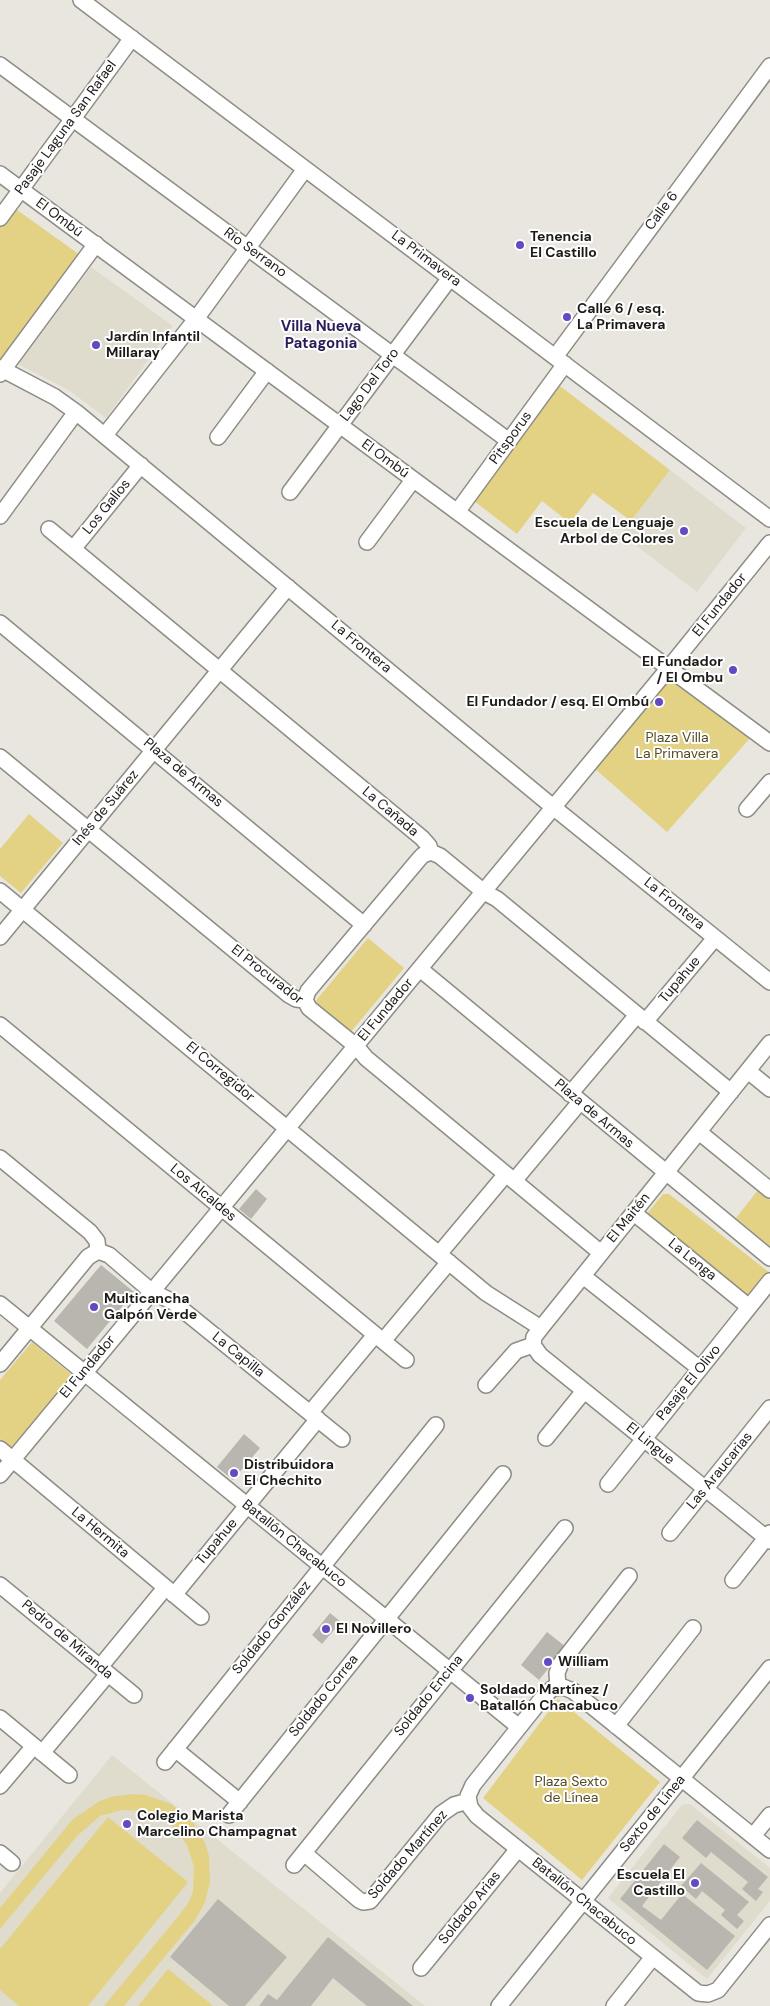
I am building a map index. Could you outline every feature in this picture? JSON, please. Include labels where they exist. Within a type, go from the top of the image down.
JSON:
[{"type":"street","name":"La Primavera","points":[[81,0],[770,519]]},
{"type":"street","name":"Pasaje Laguna San Rafael","points":[[0,218],[132,38]]},
{"type":"street","name":"Río Serrano","points":[[0,65],[509,440]]},
{"type":"street","name":"Calle 6","points":[[560,360],[770,66]]},
{"type":"street","points":[[105,435],[196,319],[305,169]]},
{"type":"street","name":"El Ombú","points":[[0,174],[770,743]]},
{"type":"street","points":[[1,370],[96,244]]},
{"type":"street","name":"Lago Del Toro","points":[[290,492],[450,278]]},
{"type":"street","name":"Pitsporus","points":[[457,512],[509,440],[560,360]]},
{"type":"street","name":"La Frontera","points":[[1,370],[55,397],[105,435],[554,807],[770,982]]},
{"type":"street","points":[[218,437],[267,371]]},
{"type":"street","points":[[0,516],[76,412]]},
{"type":"street","name":"Los Gallos","points":[[72,549],[141,464]]},
{"type":"street","points":[[367,542],[413,480]]},
{"type":"street","name":"La Cañada","points":[[49,529],[422,838],[431,852],[440,856],[484,892],[497,899],[731,1092]]},
{"type":"street","name":"El Fundador","points":[[0,1475],[484,892],[770,543]]},
{"type":"street","name":"Inés de Suárez","points":[[0,936],[288,587]]},
{"type":"street","name":"Plaza de Armas","points":[[3,631],[154,749],[364,925]]},
{"type":"street","name":"El Procurador","points":[[0,757],[289,995],[296,999],[304,1000],[309,1008],[356,1046],[366,1058],[601,1253]]},
{"type":"street","points":[[747,809],[770,782]]},
{"type":"street","points":[[304,1000],[308,991],[420,858],[431,852]]},
{"type":"street","name":"El Corregidor","points":[[0,890],[444,1258]]},
{"type":"street","name":"Tupahue","points":[[0,1786],[38,1749],[169,1591],[247,1506],[314,1416],[575,1098],[641,1018],[715,938]]},
{"type":"street","name":"Plaza de Armas","points":[[420,969],[770,1258]]},
{"type":"street","name":"Los Alcaldes","points":[[0,1025],[406,1360]]},
{"type":"street","name":"El Maitén","points":[[533,1345],[534,1337],[541,1328],[770,1043]]},
{"type":"street","points":[[748,1071],[770,1089]]},
{"type":"street","points":[[698,1132],[770,1190]]},
{"type":"street","points":[[0,1158],[90,1232],[97,1241],[98,1251],[88,1257],[0,1364]]},
{"type":"street","name":"La Lenga","points":[[634,1213],[750,1307]]},
{"type":"street","name":"La Capilla","points":[[98,1251],[109,1255],[151,1291],[173,1302],[342,1439]]},
{"type":"street","points":[[444,1258],[486,1292],[541,1328]]},
{"type":"street","points":[[583,1276],[700,1369]]},
{"type":"street","name":"Pasaje El Olivo","points":[[608,1484],[770,1281]]},
{"type":"street","name":"Batallón Chacabuco","points":[[0,1304],[519,1727]]},
{"type":"street","points":[[486,1385],[516,1351],[533,1345]]},
{"type":"street","name":"El Lingue","points":[[533,1345],[536,1353],[769,1537]]},
{"type":"street","points":[[546,1438],[584,1391]]},
{"type":"street","name":"Las Araucarias","points":[[670,1533],[770,1408]]},
{"type":"street","name":"Soldado González","points":[[165,1762],[436,1425]]},
{"type":"street","name":"La Hermita","points":[[0,1449],[201,1617]]},
{"type":"street","name":"Soldado Correa","points":[[228,1816],[503,1474]]},
{"type":"street","name":"Soldado Encina","points":[[294,1865],[565,1528]]},
{"type":"street","points":[[733,1580],[769,1537]]},
{"type":"street","points":[[558,1687],[557,1673],[560,1663],[629,1576]]},
{"type":"street","name":"Pedro de Miranda","points":[[0,1585],[134,1695]]},
{"type":"street","points":[[616,1726],[693,1628]]},
{"type":"street","name":"Sexto de Línea","points":[[499,2006],[770,1668]]},
{"type":"street","points":[[468,1801],[473,1785],[548,1691],[558,1687],[573,1692],[770,1850]]},
{"type":"street","points":[[0,1718],[69,1775]]},
{"type":"street","points":[[175,1749],[240,1802]]},
{"type":"street","name":"Batallón Chacabuco","points":[[468,1801],[473,1812],[518,1849],[694,1990],[713,1999],[769,1927]]},
{"type":"street","name":"Soldado Martínez","points":[[304,1853],[359,1900],[363,1902],[370,1901],[441,1814],[454,1805],[468,1801]]},
{"type":"street","points":[[753,1836],[770,1815]]},
{"type":"street","name":"Soldado Arias","points":[[422,1968],[518,1849]]},
{"type":"street","points":[[0,1853],[12,1863]]},
{"type":"street","points":[[614,2006],[653,1957]]},
{"type":"shaded area","name":"Jardín Infantil Millaray","points":[[91,267],[173,326],[106,418],[70,391],[18,364]]},
{"type":"shaded area","name":"Escuela de Lenguaje Arbol de Colores","points":[[670,470],[746,528],[697,592],[621,534]]},
{"type":"shaded area","name":"Colegio Marista Marcelino Champagnat","points":[[112,1755],[425,2006],[0,2006],[0,1893]]},
{"type":"shaded area","name":"Escuela El Castillo","points":[[690,1804],[770,1868],[770,1901],[707,1979],[608,1898],[682,1805]]},
{"type":"green space","points":[[13,207],[80,255],[0,361],[0,226]]},
{"type":"green space","points":[[560,386],[670,470],[631,521],[593,493],[570,523],[542,501],[517,534],[474,501]]},
{"type":"green space","name":"Plaza Villa La Primavera","points":[[670,677],[751,737],[667,832],[594,768]]},
{"type":"green space","points":[[29,814],[63,843],[21,893],[0,876],[0,849]]},
{"type":"green space","points":[[368,938],[404,968],[350,1033],[314,1003]]},
{"type":"green space","points":[[758,1190],[770,1200],[770,1246],[736,1218]]},
{"type":"green space","points":[[663,1194],[669,1194],[770,1273],[748,1298],[646,1215]]},
{"type":"green space","points":[[32,1342],[72,1375],[11,1448],[0,1439],[0,1380]]},
{"type":"green space","name":"Plaza Sexto de Línea","points":[[558,1699],[660,1782],[582,1880],[483,1798]]},
{"type":"green space","points":[[133,1794],[146,1795],[171,1804],[192,1821],[205,1843],[209,1856],[210,1882],[205,1902],[196,1919],[124,2006],[104,2006],[189,1902],[193,1891],[194,1867],[187,1845],[173,1826],[144,1811],[122,1810],[100,1816],[77,1836],[0,1929],[0,1908],[73,1819],[100,1801],[110,1797]]},
{"type":"green space","points":[[108,1817],[188,1882],[88,2006],[19,2006],[0,1990],[0,1949]]},
{"type":"green space","points":[[168,1969],[213,2006],[138,2006]]},
{"type":"building","points":[[256,1189],[267,1199],[251,1219],[239,1209]]},
{"type":"building","name":"Multicancha Galpón Verde","points":[[101,1265],[134,1292],[87,1349],[54,1321]]},
{"type":"building","points":[[244,1434],[260,1448],[233,1480],[217,1467]]},
{"type":"building","name":"El Novillero","points":[[330,1613],[341,1622],[322,1644],[312,1635]]},
{"type":"building","points":[[547,1632],[566,1647],[539,1680],[521,1665]]},
{"type":"building","points":[[697,1820],[768,1877],[758,1889],[763,1892],[756,1901],[742,1889],[748,1882],[711,1852],[706,1858],[682,1838]]},
{"type":"building","points":[[664,1844],[680,1857],[642,1906],[661,1920],[682,1894],[735,1936],[707,1970],[620,1899]]},
{"type":"building","points":[[701,1863],[749,1902],[737,1915],[744,1921],[737,1929],[721,1915],[725,1910],[702,1891],[696,1899],[681,1886]]},
{"type":"building","points":[[218,1899],[287,1957],[245,2006],[229,2006],[170,1957]]},
{"type":"building","points":[[328,1937],[413,2006],[367,2006],[333,1978],[311,2006],[259,2006],[268,1994],[277,2000]]},
{"type":"place","name":"Tenencia El Castillo","points":[[520,245]]},
{"type":"place","name":"Calle 6 / esq. La Primavera","points":[[567,317]]},
{"type":"place","name":"Jardín Infantil Millaray","points":[[96,345]]},
{"type":"place","name":"Escuela de Lenguaje Arbol de Colores","points":[[684,531]]},
{"type":"place","name":"El Fundador / El Ombu","points":[[733,670]]},
{"type":"place","name":"El Fundador / esq. El Ombú","points":[[659,702]]},
{"type":"place","name":"Multicancha Galpón Verde","points":[[94,1307]]},
{"type":"place","name":"Distribuidora El Chechito","points":[[234,1473]]},
{"type":"place","name":"El Novillero","points":[[326,1629]]},
{"type":"place","name":"William","points":[[548,1662]]},
{"type":"place","name":"Soldado Martínez / Batallón Chacabuco","points":[[470,1698]]},
{"type":"place","name":"Colegio Marista Marcelino Champagnat","points":[[127,1824]]},
{"type":"place","name":"Escuela El Castillo","points":[[695,1883]]},
{"type":"district","name":"Villa Nueva Patagonia","points":[[321,336]]}]
